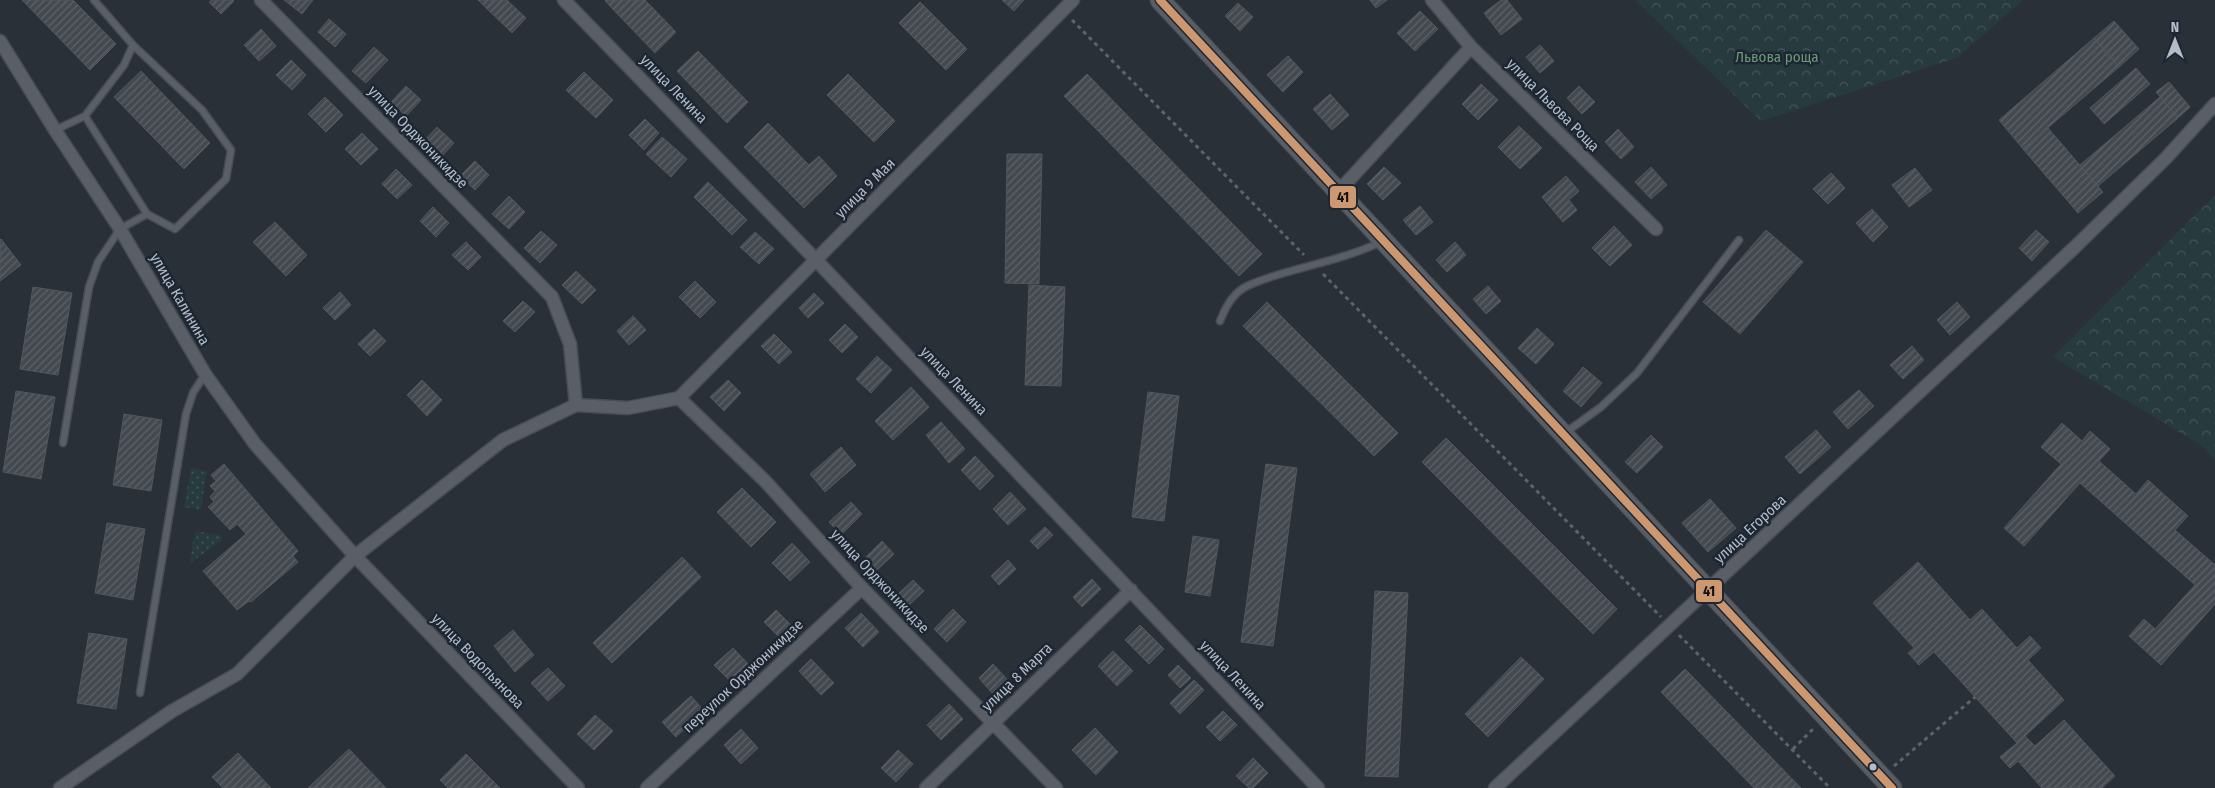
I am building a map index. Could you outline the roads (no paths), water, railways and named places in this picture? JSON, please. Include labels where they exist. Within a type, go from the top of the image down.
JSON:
[{"type":"main road","points":[[1160,0],[1892,788]]},
{"type":"street","name":"улица Орджоникидзе","points":[[262,0],[552,297],[570,344],[576,405]]},
{"type":"street","name":"улица Ленина","points":[[564,0],[816,260],[1318,788]]},
{"type":"street","name":"улица 9 Мая","points":[[679,398],[1073,0]]},
{"type":"street","name":"улица Львова Роща","points":[[1432,0],[1470,47],[1656,229]]},
{"type":"street","name":"улица Калинина","points":[[0,41],[55,130],[120,229],[205,374],[255,444],[355,556]]},
{"type":"street","points":[[1339,191],[1470,47]]},
{"type":"street","name":"улица Егорова","points":[[1496,788],[2003,314],[2166,158],[2215,104]]},
{"type":"street","name":"улица Орджоникидзе","points":[[679,398],[765,482],[862,588],[1056,788]]},
{"type":"street","points":[[60,788],[172,711],[237,674],[355,556],[503,440],[576,405],[628,408],[679,398]]},
{"type":"street","name":"улица Водопьянова","points":[[355,556],[578,788]]},
{"type":"street","name":"переулок Орджоникидзе","points":[[647,788],[862,588]]},
{"type":"street","name":"улица 8 Марта","points":[[926,788],[1131,590]]},
{"type":"lane","points":[[85,116],[148,214],[175,229],[226,179],[231,150],[202,110],[134,45],[94,0]]},
{"type":"lane","points":[[55,130],[85,116],[124,65],[134,45]]},
{"type":"lane","points":[[63,443],[89,287],[98,262],[120,229],[148,214]]},
{"type":"lane","points":[[1220,321],[1226,307],[1237,293],[1257,282],[1363,250],[1384,240]]},
{"type":"lane","points":[[1564,434],[1601,407],[1637,373],[1739,240]]},
{"type":"lane","points":[[140,693],[186,414],[193,394],[205,374]]},
{"type":"park label","name":"Львова роща","points":[[1777,57]]}]
